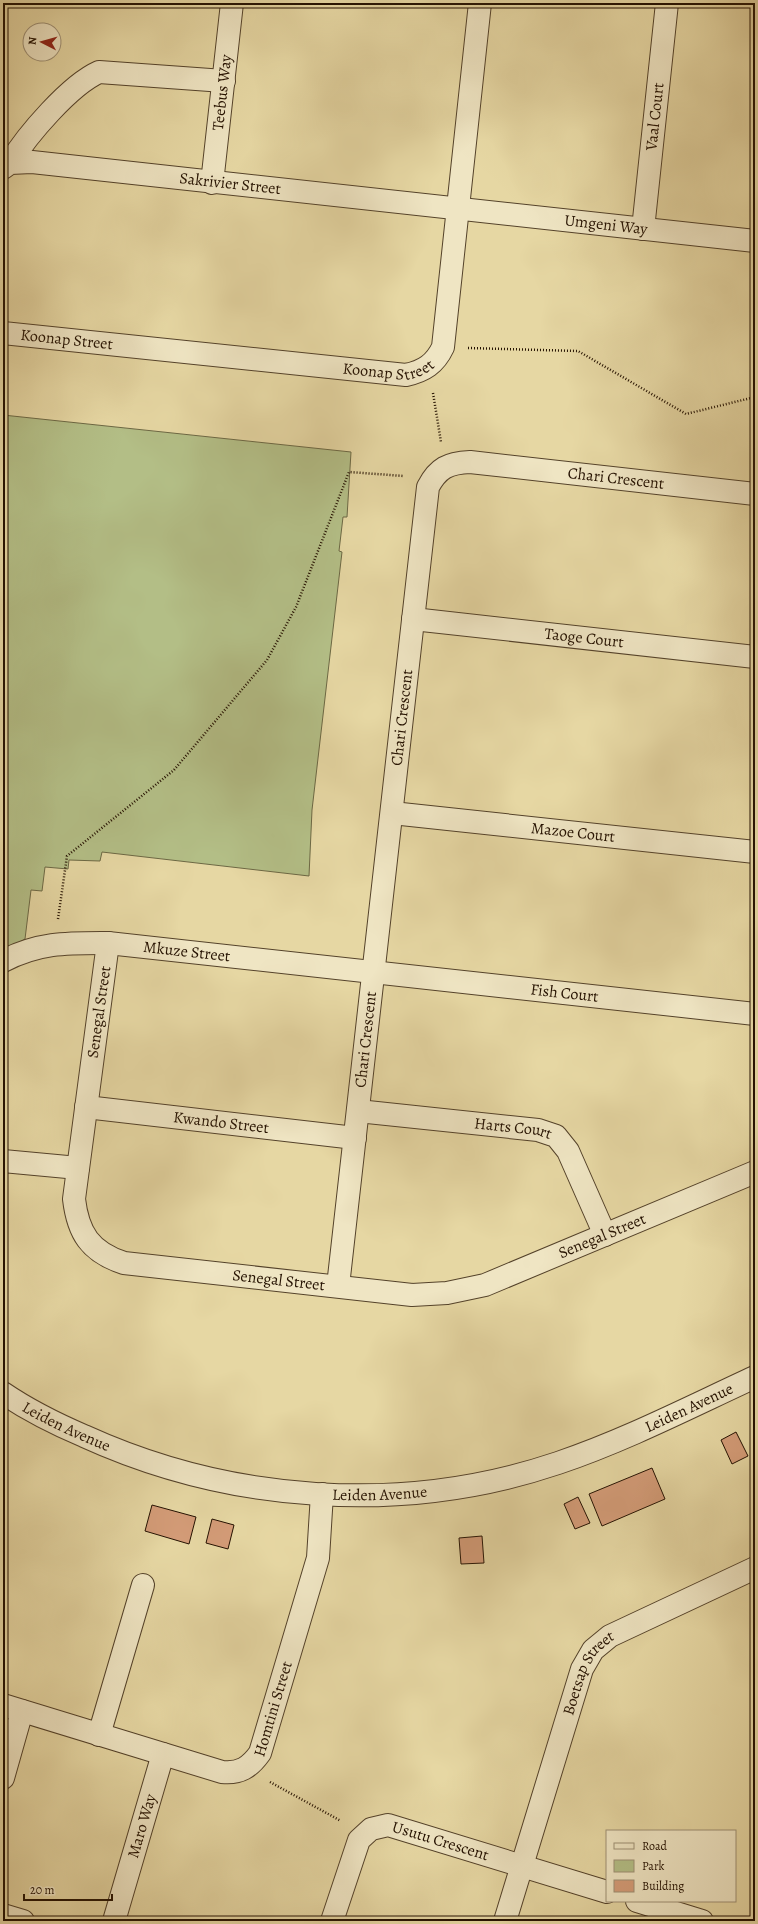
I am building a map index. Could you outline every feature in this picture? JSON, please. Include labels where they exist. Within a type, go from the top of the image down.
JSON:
[{"type":"street","name":"Teebus Way","points":[[212,182],[232,3]]},
{"type":"street","name":"Koonap Street","points":[[3,333],[406,375],[419,372],[429,367],[438,358],[443,347],[480,3]]},
{"type":"street","name":"Vaal Court","points":[[643,229],[667,3]]},
{"type":"street","points":[[7,166],[20,147],[37,127],[85,78],[99,72],[224,81]]},
{"type":"street","name":"Sakrivier Street","points":[[7,166],[32,162],[458,209]]},
{"type":"street","name":"Umgeni Way","points":[[458,209],[755,241]]},
{"type":"street","name":"Chari Crescent","points":[[445,467],[456,462],[470,462],[755,494]]},
{"type":"street","points":[[428,487],[434,476],[445,467]]},
{"type":"street","name":"Chari Crescent","points":[[338,1286],[428,487]]},
{"type":"street","name":"Taoge Court","points":[[413,619],[755,657]]},
{"type":"street","name":"Mazoe Court","points":[[392,813],[755,852]]},
{"type":"street","name":"Mkuze Street","points":[[3,961],[36,948],[64,943],[108,943],[373,972]]},
{"type":"street","name":"Senegal Street","points":[[108,943],[74,1198],[76,1215],[81,1230],[90,1243],[99,1252],[111,1259],[124,1263],[412,1295],[447,1293],[485,1285],[755,1172]]},
{"type":"street","name":"Fish Court","points":[[373,972],[755,1014]]},
{"type":"street","name":"Kwando Street","points":[[86,1107],[355,1138]]},
{"type":"street","name":"Harts Court","points":[[358,1111],[538,1130],[556,1136],[568,1151],[605,1235]]},
{"type":"street","points":[[3,1161],[78,1168]]},
{"type":"street","name":"Leiden Avenue","points":[[3,1393],[56,1424],[107,1446],[159,1465],[212,1480],[267,1489],[322,1494],[370,1495],[417,1493],[464,1486],[511,1477],[556,1464],[601,1448],[755,1377]]},
{"type":"street","name":"Homtini Street","points":[[3,1778],[12,1708],[222,1772],[238,1772],[246,1769],[254,1762],[260,1753],[317,1562],[320,1543],[322,1494]]},
{"type":"street","name":"Boetsap Street","points":[[505,1921],[582,1669],[593,1650],[610,1636],[755,1568]]},
{"type":"street","points":[[99,1735],[143,1585]]},
{"type":"street","name":"Maro Way","points":[[114,1921],[163,1754]]},
{"type":"street","name":"Usutu Crescent","points":[[365,1833],[379,1826],[388,1825],[397,1827],[606,1892]]},
{"type":"street","points":[[332,1921],[355,1847],[365,1833]]},
{"type":"street","points":[[640,1902],[702,1921]]},
{"type":"street","points":[[3,1915],[23,1921]]},
{"type":"path","points":[[443,347],[578,351],[686,414],[755,397]]},
{"type":"path","points":[[429,367],[445,467]]},
{"type":"path","points":[[54,945],[67,856],[174,770],[267,660],[296,607],[349,472],[417,477],[428,487]]},
{"type":"path","points":[[246,1769],[365,1833]]},
{"type":"green space","points":[[3,415],[351,452],[347,517],[343,517],[339,551],[342,552],[312,810],[309,876],[102,852],[100,861],[69,860],[68,869],[45,867],[42,891],[31,890],[25,939],[3,951]]},
{"type":"building","points":[[736,1432],[748,1456],[732,1464],[721,1440]]},
{"type":"building","points":[[652,1468],[665,1499],[602,1526],[589,1494]]},
{"type":"building","points":[[578,1497],[590,1523],[575,1529],[564,1504]]},
{"type":"building","points":[[152,1505],[196,1517],[189,1544],[145,1531]]},
{"type":"building","points":[[212,1519],[234,1525],[228,1549],[206,1543]]},
{"type":"building","points":[[482,1536],[484,1563],[461,1564],[459,1538]]}]
